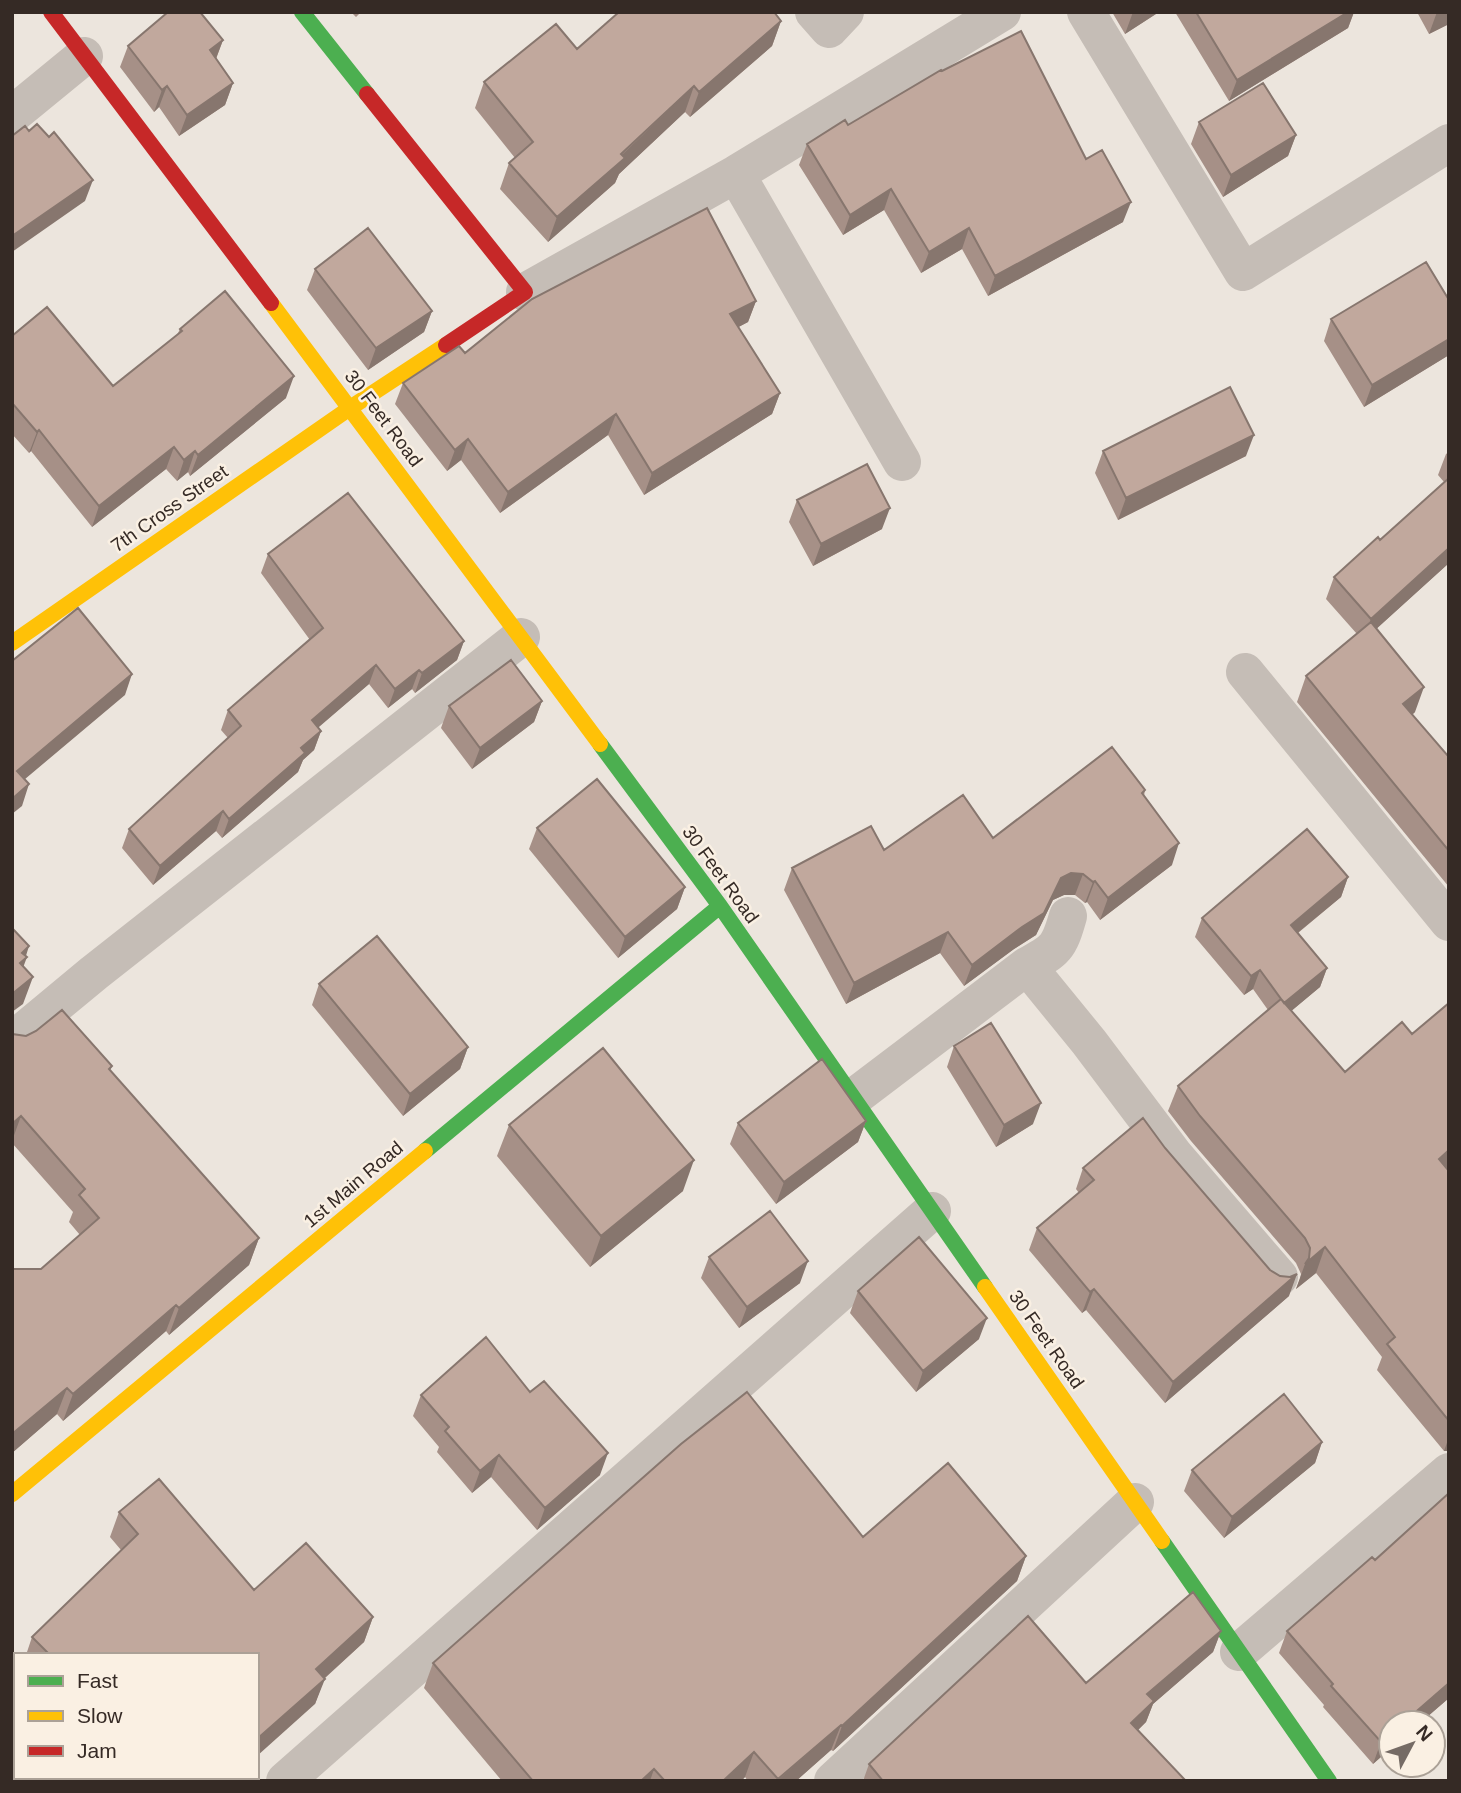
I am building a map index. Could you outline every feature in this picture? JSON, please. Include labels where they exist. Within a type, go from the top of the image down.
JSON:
[{"type":"street","name":"30 Feet Road","points":[[51,12],[351,408],[720,906],[1329,1781]]},
{"type":"street","points":[[302,12],[525,292],[736,174],[1002,12]]},
{"type":"street","points":[[814,12],[829,29],[845,12]]},
{"type":"street","points":[[1086,12],[1243,272],[1449,143]]},
{"type":"street","points":[[12,115],[84,56]]},
{"type":"street","points":[[736,174],[902,462]]},
{"type":"street","name":"7th Cross Street","points":[[12,643],[351,408],[525,292]]},
{"type":"street","points":[[12,1041],[94,973],[521,637]]},
{"type":"street","points":[[1245,672],[1449,922]]},
{"type":"street","name":"1st Main Road","points":[[12,1494],[720,906]]},
{"type":"street","points":[[853,1098],[1027,966],[1049,953],[1060,943],[1068,916]]},
{"type":"street","points":[[1027,966],[1089,1042],[1181,1164],[1279,1277]]},
{"type":"street","points":[[285,1781],[932,1211]]},
{"type":"street","points":[[1239,1652],[1449,1472]]},
{"type":"street","points":[[833,1781],[1135,1502]]},
{"type":"building","points":[[168,12],[200,12],[223,40],[210,50],[233,83],[187,115],[167,86],[162,90],[128,46]]},
{"type":"building","points":[[619,12],[774,12],[781,21],[699,92],[694,86],[621,154],[625,158],[557,217],[509,163],[533,142],[484,82],[556,24],[577,49]]},
{"type":"building","points":[[1196,12],[1348,12],[1237,80]]},
{"type":"building","points":[[1021,31],[1086,159],[1102,150],[1131,202],[995,276],[969,228],[929,252],[891,189],[850,215],[807,144],[845,120],[848,125],[941,70]]},
{"type":"building","points":[[1263,83],[1296,135],[1231,175],[1199,122]]},
{"type":"building","points":[[37,124],[49,137],[54,132],[93,180],[12,236],[12,136],[25,126],[29,131]]},
{"type":"building","points":[[707,208],[756,301],[730,314],[780,393],[652,473],[616,414],[508,492],[468,439],[455,450],[403,383],[459,346],[465,353],[532,299]]},
{"type":"building","points":[[368,228],[432,311],[376,348],[315,269]]},
{"type":"building","points":[[1426,262],[1449,300],[1449,339],[1372,385],[1331,319]]},
{"type":"building","points":[[225,291],[294,376],[198,455],[195,451],[184,460],[174,447],[99,506],[39,430],[37,432],[12,403],[12,336],[47,307],[113,386],[182,331],[180,329]]},
{"type":"building","points":[[1230,387],[1254,435],[1126,498],[1103,451]]},
{"type":"building","points":[[867,464],[890,508],[821,544],[797,500]]},
{"type":"building","points":[[1449,478],[1449,548],[1371,619],[1334,577]]},
{"type":"building","points":[[348,493],[464,641],[422,673],[419,670],[395,689],[376,665],[312,720],[321,731],[301,748],[305,753],[229,819],[223,811],[160,866],[129,829],[241,726],[228,710],[323,628],[268,554]]},
{"type":"building","points":[[78,608],[132,674],[17,771],[29,784],[12,799],[12,661]]},
{"type":"building","points":[[1371,622],[1424,687],[1403,704],[1449,757],[1449,851],[1306,676]]},
{"type":"building","points":[[511,660],[542,701],[480,748],[449,706]]},
{"type":"building","points":[[1112,747],[1145,790],[1142,793],[1179,843],[1108,898],[1095,881],[1083,874],[1071,873],[1061,878],[1044,913],[972,965],[948,932],[854,983],[792,868],[871,826],[884,850],[963,795],[993,838]]},
{"type":"building","points":[[597,779],[685,887],[625,937],[537,828]]},
{"type":"building","points":[[1307,829],[1348,877],[1291,925],[1327,968],[1284,1003],[1260,970],[1251,976],[1202,918]]},
{"type":"building","points":[[12,928],[29,946],[22,953],[27,957],[20,963],[33,977],[12,994]]},
{"type":"building","points":[[377,936],[468,1047],[410,1094],[319,984]]},
{"type":"building","points":[[1281,999],[1345,1072],[1402,1022],[1412,1034],[1449,1003],[1449,1150],[1439,1159],[1449,1171],[1449,1421],[1387,1344],[1395,1337],[1325,1247],[1305,1264],[1310,1248],[1305,1238],[1200,1116],[1178,1086]]},
{"type":"building","points":[[62,1010],[112,1066],[109,1069],[259,1238],[179,1308],[176,1305],[73,1394],[67,1388],[12,1434],[12,1269],[41,1269],[99,1218],[79,1195],[85,1189],[21,1116],[12,1124],[12,1034],[26,1036]]},
{"type":"building","points":[[991,1023],[1041,1103],[1004,1125],[954,1046]]},
{"type":"building","points":[[603,1048],[694,1160],[601,1236],[509,1125]]},
{"type":"building","points":[[822,1059],[866,1121],[784,1182],[738,1123]]},
{"type":"building","points":[[1143,1118],[1165,1148],[1270,1270],[1280,1276],[1290,1277],[1297,1274],[1173,1382],[1094,1289],[1090,1292],[1037,1228],[1094,1180],[1083,1168]]},
{"type":"building","points":[[770,1211],[808,1261],[747,1307],[709,1257]]},
{"type":"building","points":[[919,1237],[987,1318],[923,1371],[858,1291]]},
{"type":"building","points":[[486,1337],[530,1392],[544,1381],[608,1453],[545,1508],[499,1455],[480,1471],[445,1431],[449,1427],[421,1395]]},
{"type":"building","points":[[747,1392],[863,1537],[948,1463],[1026,1556],[842,1726],[778,1779],[754,1752],[723,1781],[665,1781],[654,1769],[641,1781],[533,1781],[433,1663],[681,1444]]},
{"type":"building","points":[[1284,1394],[1322,1442],[1232,1517],[1192,1470]]},
{"type":"building","points":[[159,1479],[254,1590],[306,1543],[373,1617],[316,1669],[325,1679],[259,1737],[259,1653],[48,1653],[32,1637],[138,1534],[119,1512]]},
{"type":"building","points":[[1449,1493],[1449,1683],[1419,1709],[1377,1709],[1377,1738],[1287,1631],[1372,1557],[1375,1560]]},
{"type":"building","points":[[1193,1592],[1221,1631],[1147,1694],[1154,1701],[1131,1723],[1186,1781],[883,1781],[869,1764],[1028,1616],[1086,1683]]},
{"type":"building","points":[[144,1779],[216,1779],[214,1781]]},
{"type":"traffic: fast","points":[[302,12],[367,94]]},
{"type":"traffic: fast","points":[[600,744],[720,906],[985,1287]]},
{"type":"traffic: fast","points":[[425,1151],[720,906]]},
{"type":"traffic: fast","points":[[1162,1541],[1329,1781]]},
{"type":"traffic: slow","points":[[271,303],[600,744]]},
{"type":"traffic: slow","points":[[12,643],[350,408],[446,345]]},
{"type":"traffic: slow","points":[[12,1494],[425,1151]]},
{"type":"traffic: slow","points":[[985,1287],[1162,1541]]},
{"type":"traffic: jam","points":[[51,12],[271,303]]},
{"type":"traffic: jam","points":[[367,94],[525,292],[446,345]]}]
